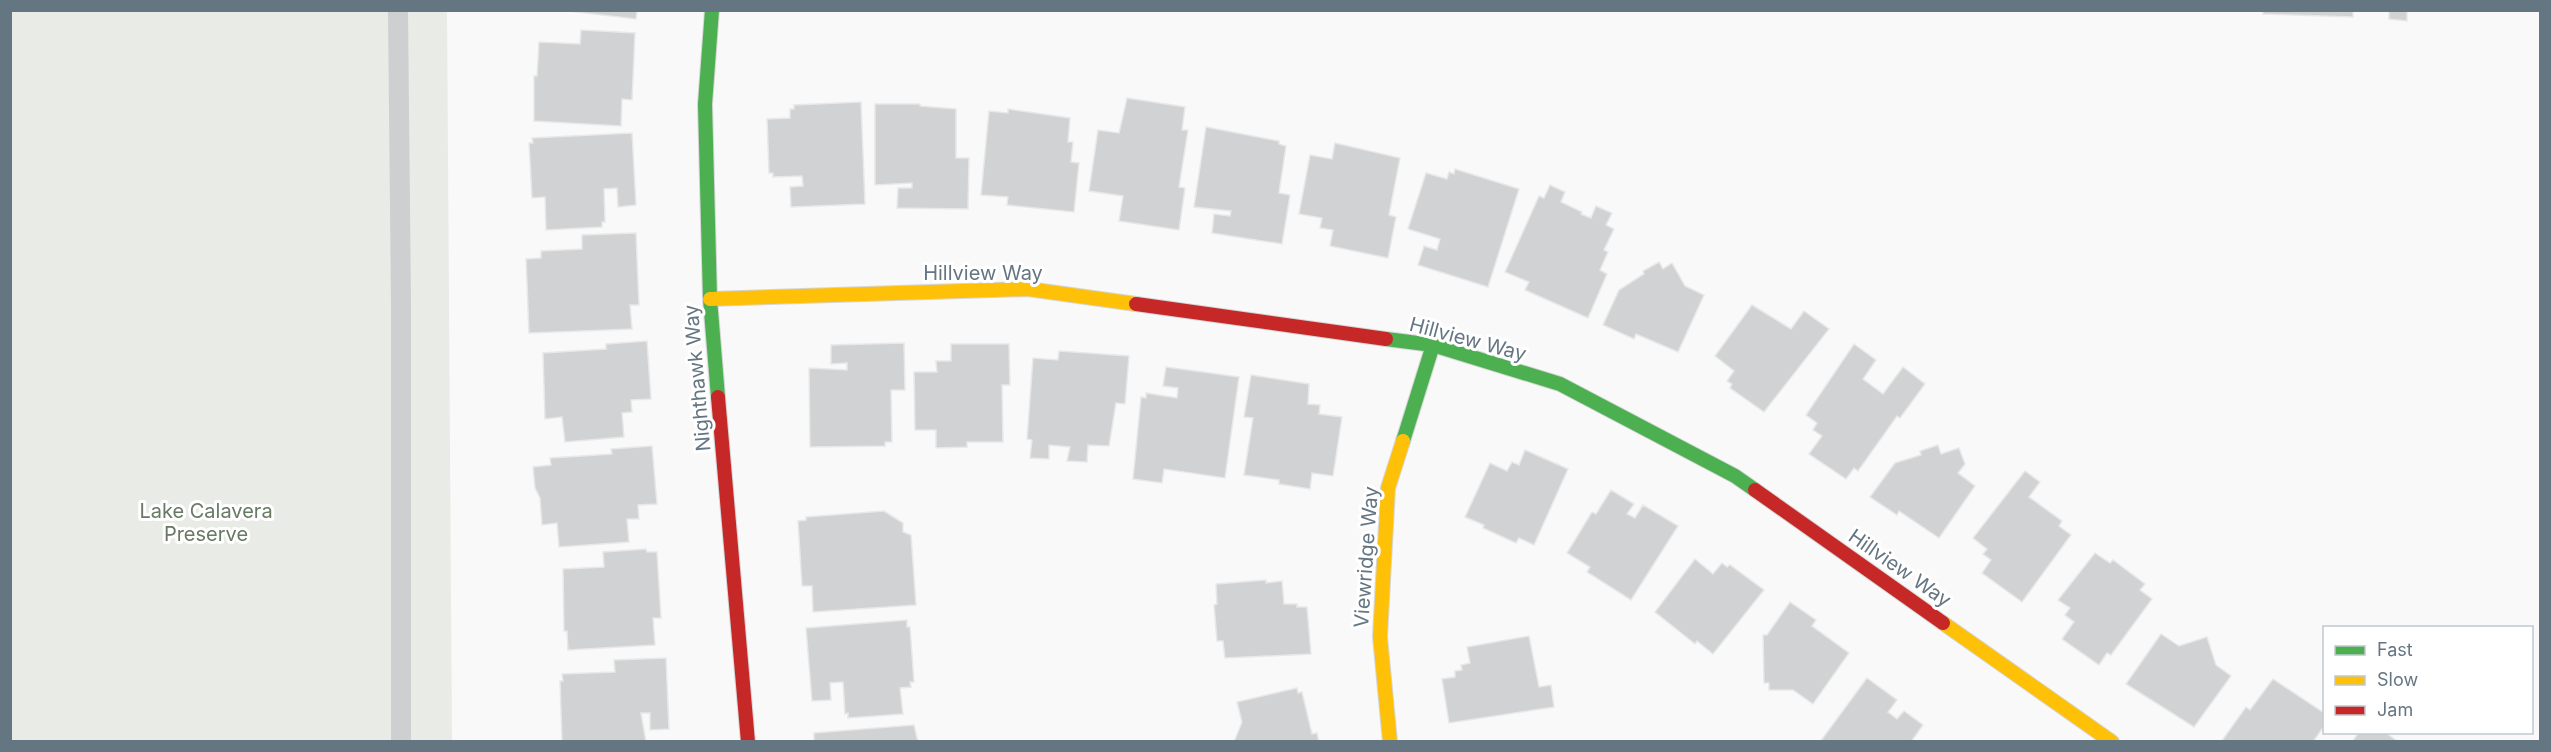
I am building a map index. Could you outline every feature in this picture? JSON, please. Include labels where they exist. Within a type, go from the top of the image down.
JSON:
[{"type":"street","name":"Nighthawk Way","points":[[712,10],[705,104],[710,299],[748,741]]},
{"type":"street","name":"Hillview Way","points":[[710,299],[1028,289],[1433,345],[1560,384],[1736,476],[2112,741]]},
{"type":"street","name":"Viewridge Way","points":[[1390,741],[1380,637],[1388,488],[1433,345]]},
{"type":"lane","points":[[398,10],[401,741]]},
{"type":"green space","name":"Lake Calavera Preserve","points":[[10,11],[447,11],[452,741],[11,741]]},
{"type":"building","points":[[559,10],[637,10],[636,19]]},
{"type":"building","points":[[2263,10],[2353,10],[2353,17],[2263,14]]},
{"type":"building","points":[[2389,10],[2407,10],[2407,21],[2389,19]]},
{"type":"building","points":[[581,30],[635,33],[632,100],[622,99],[621,126],[534,121],[534,76],[537,76],[539,42],[580,44]]},
{"type":"building","points":[[1127,98],[1185,107],[1182,130],[1188,130],[1179,187],[1185,188],[1179,230],[1119,221],[1123,196],[1089,191],[1098,130],[1119,133]]},
{"type":"building","points":[[861,102],[865,204],[791,207],[790,187],[803,186],[802,176],[773,177],[773,173],[769,173],[767,119],[790,118],[790,109],[794,109],[794,105]]},
{"type":"building","points":[[875,104],[920,104],[920,106],[956,109],[956,158],[969,158],[968,209],[897,208],[898,188],[912,188],[912,183],[875,185]]},
{"type":"building","points":[[1008,109],[1070,118],[1068,142],[1073,142],[1071,162],[1079,163],[1074,212],[1007,205],[1008,197],[981,195],[989,111],[1008,113]]},
{"type":"building","points":[[1206,127],[1279,141],[1279,144],[1286,146],[1279,193],[1290,195],[1282,244],[1212,233],[1214,214],[1230,216],[1231,211],[1194,207]]},
{"type":"building","points":[[632,133],[636,205],[618,207],[617,188],[604,189],[605,222],[602,222],[602,227],[546,230],[545,197],[532,198],[529,143],[533,143],[532,138]]},
{"type":"building","points":[[1335,143],[1400,158],[1389,215],[1396,217],[1388,258],[1330,246],[1333,230],[1320,228],[1322,218],[1299,214],[1310,155],[1332,159]]},
{"type":"building","points":[[1455,169],[1519,189],[1488,287],[1418,265],[1424,246],[1437,250],[1440,239],[1408,229],[1426,173],[1447,179],[1449,172],[1454,174]]},
{"type":"building","points":[[1550,185],[1565,192],[1561,202],[1582,212],[1581,214],[1591,218],[1596,206],[1612,213],[1606,225],[1614,229],[1604,250],[1608,252],[1600,270],[1607,274],[1588,318],[1525,290],[1529,282],[1505,272],[1539,196],[1544,198]]},
{"type":"building","points":[[636,233],[639,305],[630,305],[632,329],[529,333],[526,259],[541,258],[541,251],[582,249],[582,235]]},
{"type":"building","points":[[1659,262],[1663,269],[1672,263],[1685,286],[1704,295],[1678,352],[1636,334],[1634,339],[1603,325],[1619,290],[1644,274],[1643,271]]},
{"type":"building","points":[[1752,305],[1791,329],[1804,311],[1829,329],[1764,412],[1730,388],[1732,384],[1727,381],[1734,371],[1715,356]]},
{"type":"building","points":[[647,341],[651,399],[631,400],[632,412],[622,413],[624,437],[565,442],[562,417],[545,419],[543,353],[606,349],[606,344]]},
{"type":"building","points":[[904,343],[905,390],[891,390],[892,442],[885,442],[885,446],[810,447],[809,368],[847,370],[847,363],[831,364],[831,345]]},
{"type":"building","points":[[951,344],[1009,344],[1010,385],[1002,385],[1003,442],[967,442],[967,447],[936,448],[936,430],[915,430],[914,372],[937,372],[936,361],[951,361]]},
{"type":"building","points":[[1854,344],[1876,360],[1863,379],[1883,394],[1903,367],[1925,384],[1900,418],[1897,416],[1858,471],[1854,468],[1846,479],[1809,454],[1822,436],[1813,430],[1817,423],[1806,415]]},
{"type":"building","points":[[1059,351],[1129,356],[1125,404],[1116,403],[1109,446],[1088,445],[1087,462],[1067,461],[1070,447],[1049,445],[1049,459],[1030,458],[1032,440],[1027,439],[1033,358],[1058,360]]},
{"type":"building","points":[[1166,367],[1239,377],[1225,478],[1164,469],[1162,483],[1133,479],[1141,397],[1146,398],[1146,393],[1177,398],[1178,388],[1163,386]]},
{"type":"building","points":[[1251,375],[1309,384],[1308,404],[1320,405],[1319,414],[1342,417],[1333,476],[1312,473],[1310,489],[1279,484],[1279,480],[1244,475],[1253,418],[1244,417]]},
{"type":"building","points":[[1938,445],[1941,454],[1959,448],[1965,464],[1958,473],[1975,486],[1939,538],[1899,511],[1897,515],[1870,497],[1895,463],[1921,455],[1920,451]]},
{"type":"building","points":[[652,446],[657,504],[638,505],[639,519],[627,519],[629,542],[559,547],[557,523],[542,525],[540,498],[535,488],[533,467],[551,465],[550,458],[612,454],[611,449]]},
{"type":"building","points":[[1525,450],[1568,469],[1534,545],[1519,538],[1516,543],[1465,517],[1490,463],[1507,471],[1512,462],[1519,465]]},
{"type":"building","points":[[2025,471],[2040,482],[2029,497],[2062,521],[2059,526],[2071,535],[2022,602],[1982,573],[1991,560],[1983,554],[1987,549],[1973,538]]},
{"type":"building","points":[[1611,490],[1634,504],[1627,514],[1635,518],[1643,505],[1678,526],[1631,600],[1587,572],[1590,567],[1567,553],[1592,512],[1596,514]]},
{"type":"building","points":[[884,511],[903,523],[903,532],[911,535],[916,605],[813,612],[812,586],[802,586],[798,521],[806,520],[806,517]]},
{"type":"building","points":[[646,549],[647,552],[657,552],[661,618],[653,618],[655,645],[568,650],[567,631],[564,631],[563,569],[604,567],[603,552]]},
{"type":"building","points":[[2095,553],[2110,563],[2113,560],[2145,584],[2140,590],[2152,599],[2111,655],[2107,653],[2099,665],[2062,639],[2074,622],[2065,615],[2070,608],[2058,600]]},
{"type":"building","points":[[1695,559],[1713,574],[1722,563],[1727,567],[1730,565],[1764,590],[1713,654],[1697,641],[1695,644],[1655,612]]},
{"type":"building","points":[[1266,580],[1266,583],[1282,581],[1284,604],[1307,607],[1311,654],[1225,658],[1223,641],[1217,641],[1214,605],[1217,604],[1216,584]]},
{"type":"building","points":[[1790,602],[1816,620],[1812,626],[1849,653],[1813,704],[1793,690],[1769,690],[1769,683],[1764,683],[1763,635],[1767,635]]},
{"type":"building","points":[[907,620],[907,627],[910,627],[914,682],[910,682],[911,687],[900,688],[903,714],[848,718],[848,713],[845,714],[843,682],[830,683],[831,700],[812,701],[806,628]]},
{"type":"building","points":[[2161,634],[2179,646],[2207,637],[2216,665],[2231,676],[2194,727],[2126,684]]},
{"type":"building","points":[[1529,636],[1539,687],[1551,685],[1554,707],[1449,723],[1442,679],[1455,677],[1455,671],[1462,670],[1461,665],[1470,663],[1467,647]]},
{"type":"building","points":[[666,658],[669,729],[650,730],[650,713],[641,713],[646,742],[562,742],[560,681],[563,681],[562,674],[615,672],[614,660]]},
{"type":"building","points":[[1867,678],[1897,700],[1888,712],[1897,719],[1904,711],[1923,725],[1911,742],[1820,742]]},
{"type":"building","points":[[2273,679],[2323,712],[2323,727],[2313,742],[2221,742],[2246,707],[2250,710]]},
{"type":"building","points":[[1297,688],[1298,693],[1302,692],[1312,734],[1317,733],[1319,742],[1234,742],[1242,722],[1237,702]]},
{"type":"building","points":[[914,725],[918,742],[814,742],[814,733]]},
{"type":"building","points":[[2358,734],[2388,734],[2398,742],[2352,742]]},
{"type":"traffic: fast","points":[[712,10],[705,104],[710,299],[718,397]]},
{"type":"traffic: fast","points":[[1386,339],[1433,345],[1560,384],[1735,476],[1755,490]]},
{"type":"traffic: fast","points":[[1403,441],[1433,345]]},
{"type":"traffic: slow","points":[[710,299],[1028,289],[1136,304]]},
{"type":"traffic: slow","points":[[1390,742],[1380,637],[1388,488],[1403,441]]},
{"type":"traffic: slow","points":[[1943,623],[2112,742]]},
{"type":"traffic: jam","points":[[1136,304],[1386,339]]},
{"type":"traffic: jam","points":[[718,397],[748,742]]},
{"type":"traffic: jam","points":[[1755,490],[1943,623]]}]
